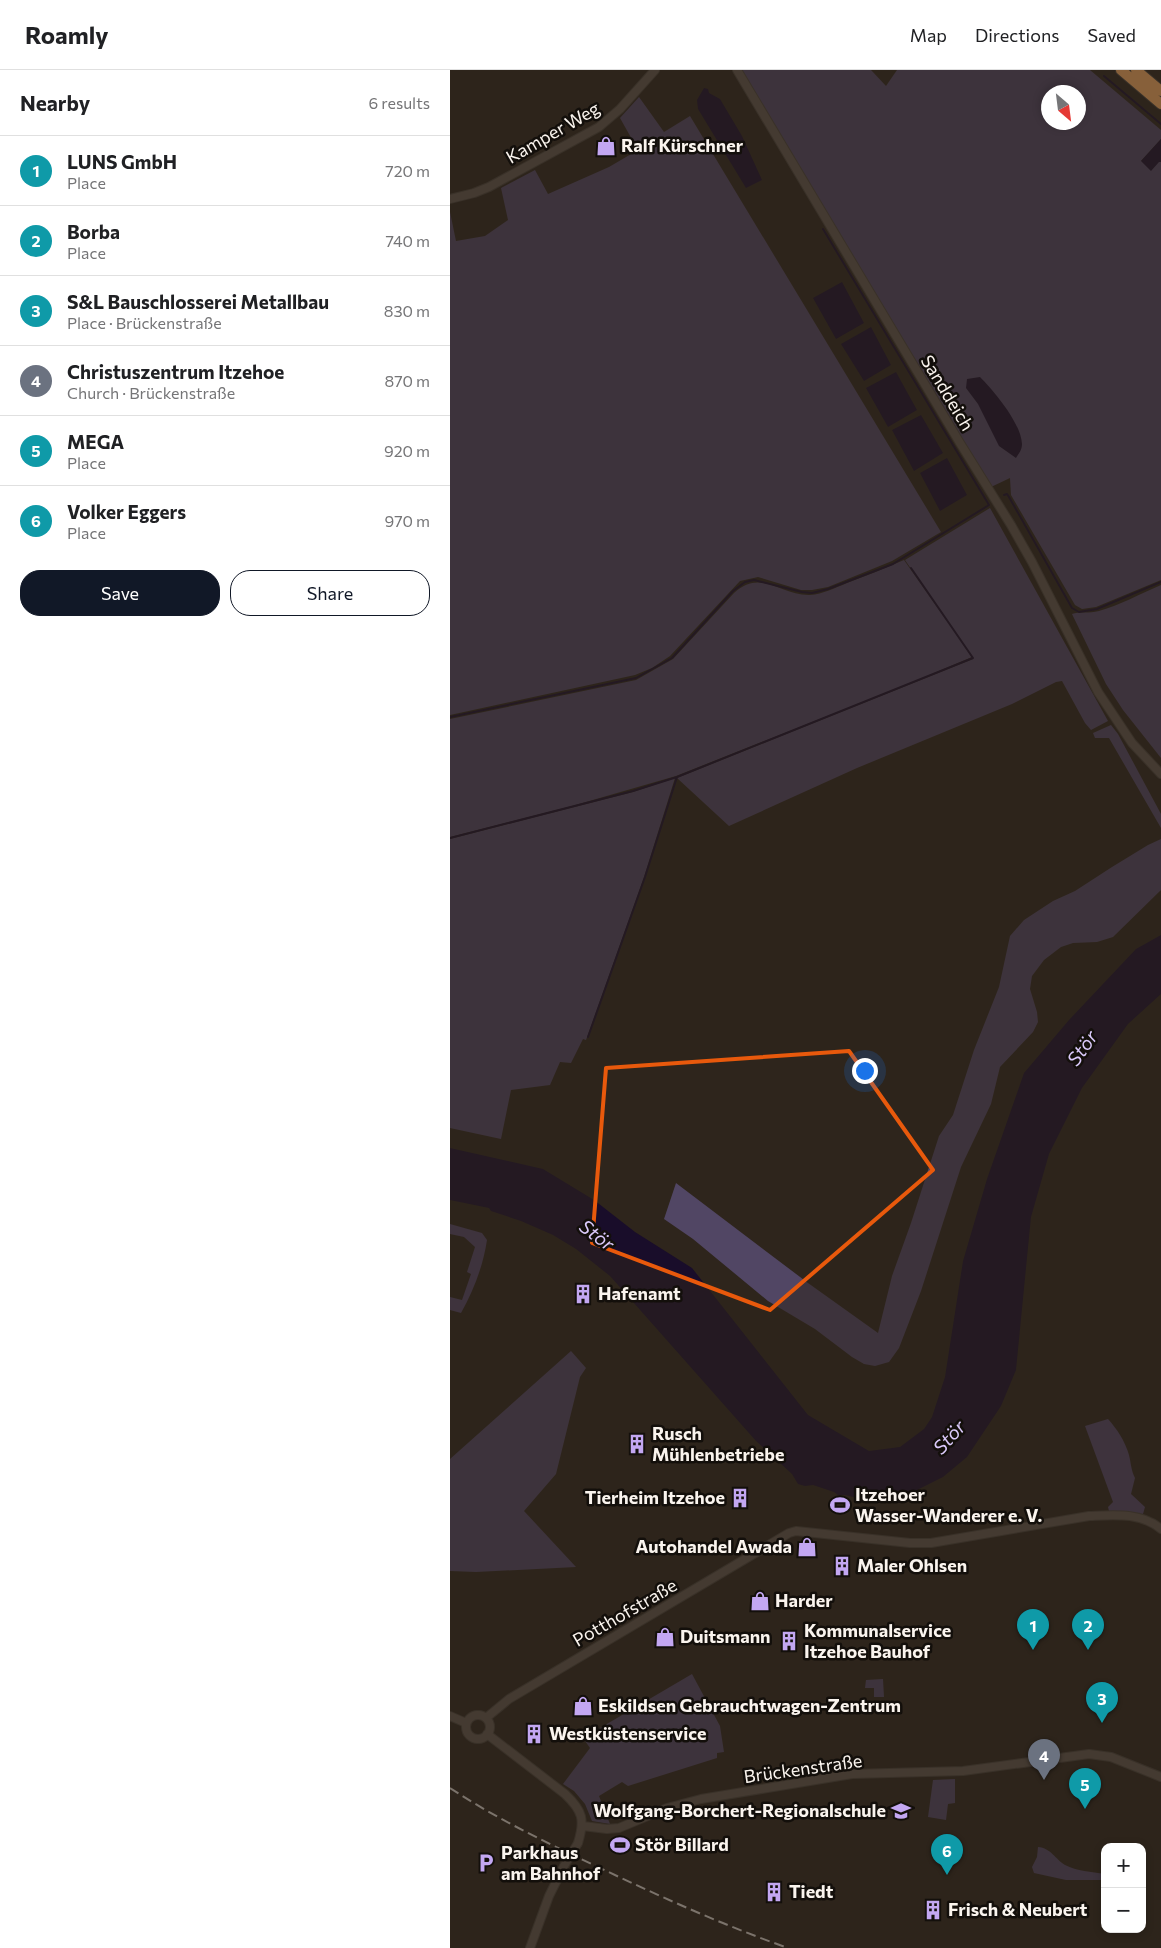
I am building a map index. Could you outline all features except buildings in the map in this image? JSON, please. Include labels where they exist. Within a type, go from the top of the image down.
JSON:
[{"type":"highway","points":[[1121,70],[1161,104]]},
{"type":"highway","points":[[1136,70],[1161,91]]},
{"type":"street","name":"Kamper Weg","points":[[450,199],[489,187],[600,127],[620,109],[655,70]]},
{"type":"street","name":"Sanddeich","points":[[737,70],[1011,525],[1032,562],[1098,692],[1125,734],[1161,774]]},
{"type":"street","name":"Potthofstraße","points":[[486,1718],[509,1699],[781,1536],[796,1531],[910,1543],[931,1543],[1089,1516],[1110,1515],[1148,1520],[1161,1529]]},
{"type":"street","points":[[481,1715],[486,1718],[489,1726],[487,1734],[481,1738],[470,1736],[466,1730],[466,1723],[469,1718],[481,1715]]},
{"type":"street","points":[[450,1716],[466,1723]]},
{"type":"street","points":[[487,1734],[571,1800],[580,1813],[583,1826],[578,1842],[552,1890],[530,1948]]},
{"type":"street","name":"Brückenstraße","points":[[583,1826],[607,1830],[619,1828],[667,1808],[701,1799],[843,1775],[963,1771],[1077,1755],[1095,1754],[1111,1757],[1161,1777]]},
{"type":"highlighted area","points":[[849,1051],[933,1170],[770,1310],[592,1243],[606,1068]]},
{"type":"shaded area","points":[[741,70],[871,70],[886,86],[897,70],[1090,70],[1161,130],[1161,139],[1141,161],[1161,162],[1161,580],[1096,607],[1082,609],[1075,605],[1011,495],[1010,478],[991,487],[937,401]]},
{"type":"shaded area","points":[[639,97],[664,132],[690,116],[941,532],[892,561],[828,587],[801,590],[758,577],[740,581],[670,656],[652,668],[635,675],[450,715],[450,212],[456,241],[485,236],[508,220],[501,188],[535,170],[548,194],[609,167],[638,150],[620,118]]},
{"type":"shaded area","points":[[990,508],[1108,721],[1091,730],[1085,723],[1062,681],[1056,682],[1012,704],[857,768],[729,826],[677,778],[973,659],[905,560]]},
{"type":"shaded area","points":[[904,560],[972,657],[676,776],[572,806],[450,837],[450,719],[636,680],[673,659],[734,593],[744,586],[762,583],[789,592],[810,595],[829,590]]},
{"type":"shaded area","points":[[1161,585],[1161,758],[1123,710],[1106,684],[1072,614],[1107,609]]},
{"type":"shaded area","points":[[1111,725],[1118,734],[1161,814],[1161,828],[1109,738],[1095,738],[1093,733]]},
{"type":"shaded area","points":[[675,778],[644,877],[586,1040],[583,1039],[571,1063],[560,1062],[550,1085],[511,1090],[501,1139],[450,1128],[450,839],[633,792]]},
{"type":"shaded area","points":[[1161,839],[1161,890],[1113,937],[1097,942],[1073,943],[1061,947],[1044,960],[1032,976],[1030,989],[1038,1022],[1033,1032],[1000,1067],[991,1104],[961,1167],[921,1291],[899,1348],[889,1362],[875,1366],[864,1364],[852,1357],[815,1329],[768,1301],[693,1239],[664,1219],[676,1183],[808,1283],[878,1333],[892,1276],[939,1136],[953,1115],[974,1050],[999,987],[1010,936],[1024,920],[1053,901],[1075,891],[1148,845]]},
{"type":"shaded area","points":[[450,1224],[482,1233],[487,1240],[477,1278],[461,1313],[450,1310],[450,1297],[462,1300],[471,1274],[467,1272],[475,1247],[464,1237],[450,1234]]},
{"type":"shaded area","points":[[571,1351],[586,1368],[580,1377],[556,1474],[524,1511],[576,1567],[476,1572],[450,1571],[450,1459]]},
{"type":"shaded area","points":[[1108,1419],[1115,1427],[1129,1455],[1135,1478],[1131,1494],[1145,1507],[1143,1514],[1109,1511],[1108,1507],[1113,1502],[1085,1426]]},
{"type":"shaded area","points":[[692,1674],[720,1726],[724,1752],[717,1753],[717,1758],[628,1786],[622,1782],[599,1796],[610,1824],[592,1821],[585,1804],[574,1791],[563,1784],[590,1748],[583,1738]]},
{"type":"shaded area","points":[[883,1679],[884,1697],[874,1697],[874,1688],[865,1688],[866,1680]]},
{"type":"shaded area","points":[[955,1779],[955,1803],[948,1804],[946,1820],[928,1817],[933,1780]]},
{"type":"shaded area","points":[[1038,1847],[1046,1849],[1065,1865],[1084,1871],[1101,1873],[1101,1880],[1066,1880],[1034,1873],[1032,1867],[1037,1857]]},
{"type":"water","points":[[704,88],[720,99],[742,136],[762,180],[746,188],[698,109],[697,100]]},
{"type":"water","points":[[1161,139],[1161,162],[1151,171],[1141,161]]},
{"type":"water","points":[[842,282],[864,323],[836,339],[813,298]]},
{"type":"water","points":[[871,327],[891,365],[864,381],[841,344]]},
{"type":"water","points":[[896,372],[917,410],[888,427],[866,388]]},
{"type":"water","points":[[980,377],[999,399],[1017,427],[1022,444],[1016,458],[999,446],[978,404],[966,388],[967,379]]},
{"type":"water","points":[[921,415],[943,453],[914,471],[892,430]]},
{"type":"water","points":[[947,458],[967,495],[940,511],[920,473]]},
{"type":"water","name":"Stör","points":[[1161,935],[1161,994],[1128,1024],[1082,1088],[1049,1154],[1031,1217],[1016,1370],[1001,1406],[967,1457],[943,1477],[915,1491],[901,1503],[878,1503],[838,1495],[813,1485],[805,1486],[798,1484],[792,1474],[756,1441],[610,1276],[576,1249],[553,1235],[521,1221],[491,1211],[489,1208],[450,1200],[450,1148],[543,1169],[594,1200],[635,1232],[692,1268],[808,1415],[869,1451],[900,1447],[924,1429],[932,1417],[945,1377],[963,1261],[987,1179],[1024,1073],[1069,1020],[1136,949]]},
{"type":"waterway","points":[[1104,76],[1161,124]]},
{"type":"waterway","points":[[450,717],[636,678],[672,658],[733,591],[745,582],[754,580],[812,593],[828,589],[893,564],[989,505],[823,229]]},
{"type":"waterway","points":[[1004,495],[1007,494],[1009,497],[1072,608],[1079,612],[1097,609],[1161,582]]},
{"type":"waterway","points":[[450,838],[633,791],[677,777],[973,658],[911,568]]},
{"type":"waterway","points":[[588,1037],[645,877],[677,777]]},
{"type":"railway","points":[[450,1788],[504,1820],[579,1858],[692,1910],[788,1948]]},
{"type":"place","name":"Ralf Kürschner","points":[[606,146]]},
{"type":"place","name":"Hafenamt","points":[[583,1294]]},
{"type":"place","name":"Rusch Mühlenbetriebe","points":[[637,1444]]},
{"type":"place","name":"Tierheim Itzehoe","points":[[740,1498]]},
{"type":"place","name":"Itzehoer Wasser-Wanderer e. V.","points":[[840,1505]]},
{"type":"place","name":"Autohandel Awada","points":[[807,1547]]},
{"type":"place","name":"Maler Ohlsen","points":[[842,1566]]},
{"type":"place","name":"Harder","points":[[760,1601]]},
{"type":"place","name":"Duitsmann","points":[[665,1637]]},
{"type":"place","name":"Kommunalservice Itzehoe Bauhof","points":[[789,1641]]},
{"type":"place","name":"LUNS GmbH","points":[[1033,1650]]},
{"type":"place","name":"Borba","points":[[1088,1650]]},
{"type":"place","name":"Eskildsen Gebrauchtwagen-Zentrum","points":[[583,1706]]},
{"type":"place","name":"S&L Bauschlosserei Metallbau","points":[[1102,1723]]},
{"type":"place","name":"Westküstenservice","points":[[534,1734]]},
{"type":"place","name":"Christuszentrum Itzehoe","points":[[1044,1780]]},
{"type":"place","name":"MEGA","points":[[1085,1809]]},
{"type":"place","name":"Wolfgang-Borchert-Regionalschule","points":[[901,1811]]},
{"type":"place","name":"Stör Billard","points":[[620,1845]]},
{"type":"place","name":"Parkhaus am Bahnhof","points":[[486,1863]]},
{"type":"place","name":"Volker Eggers","points":[[947,1875]]},
{"type":"place","name":"Tiedt","points":[[774,1892]]},
{"type":"place","name":"Frisch & Neubert","points":[[933,1910]]}]
